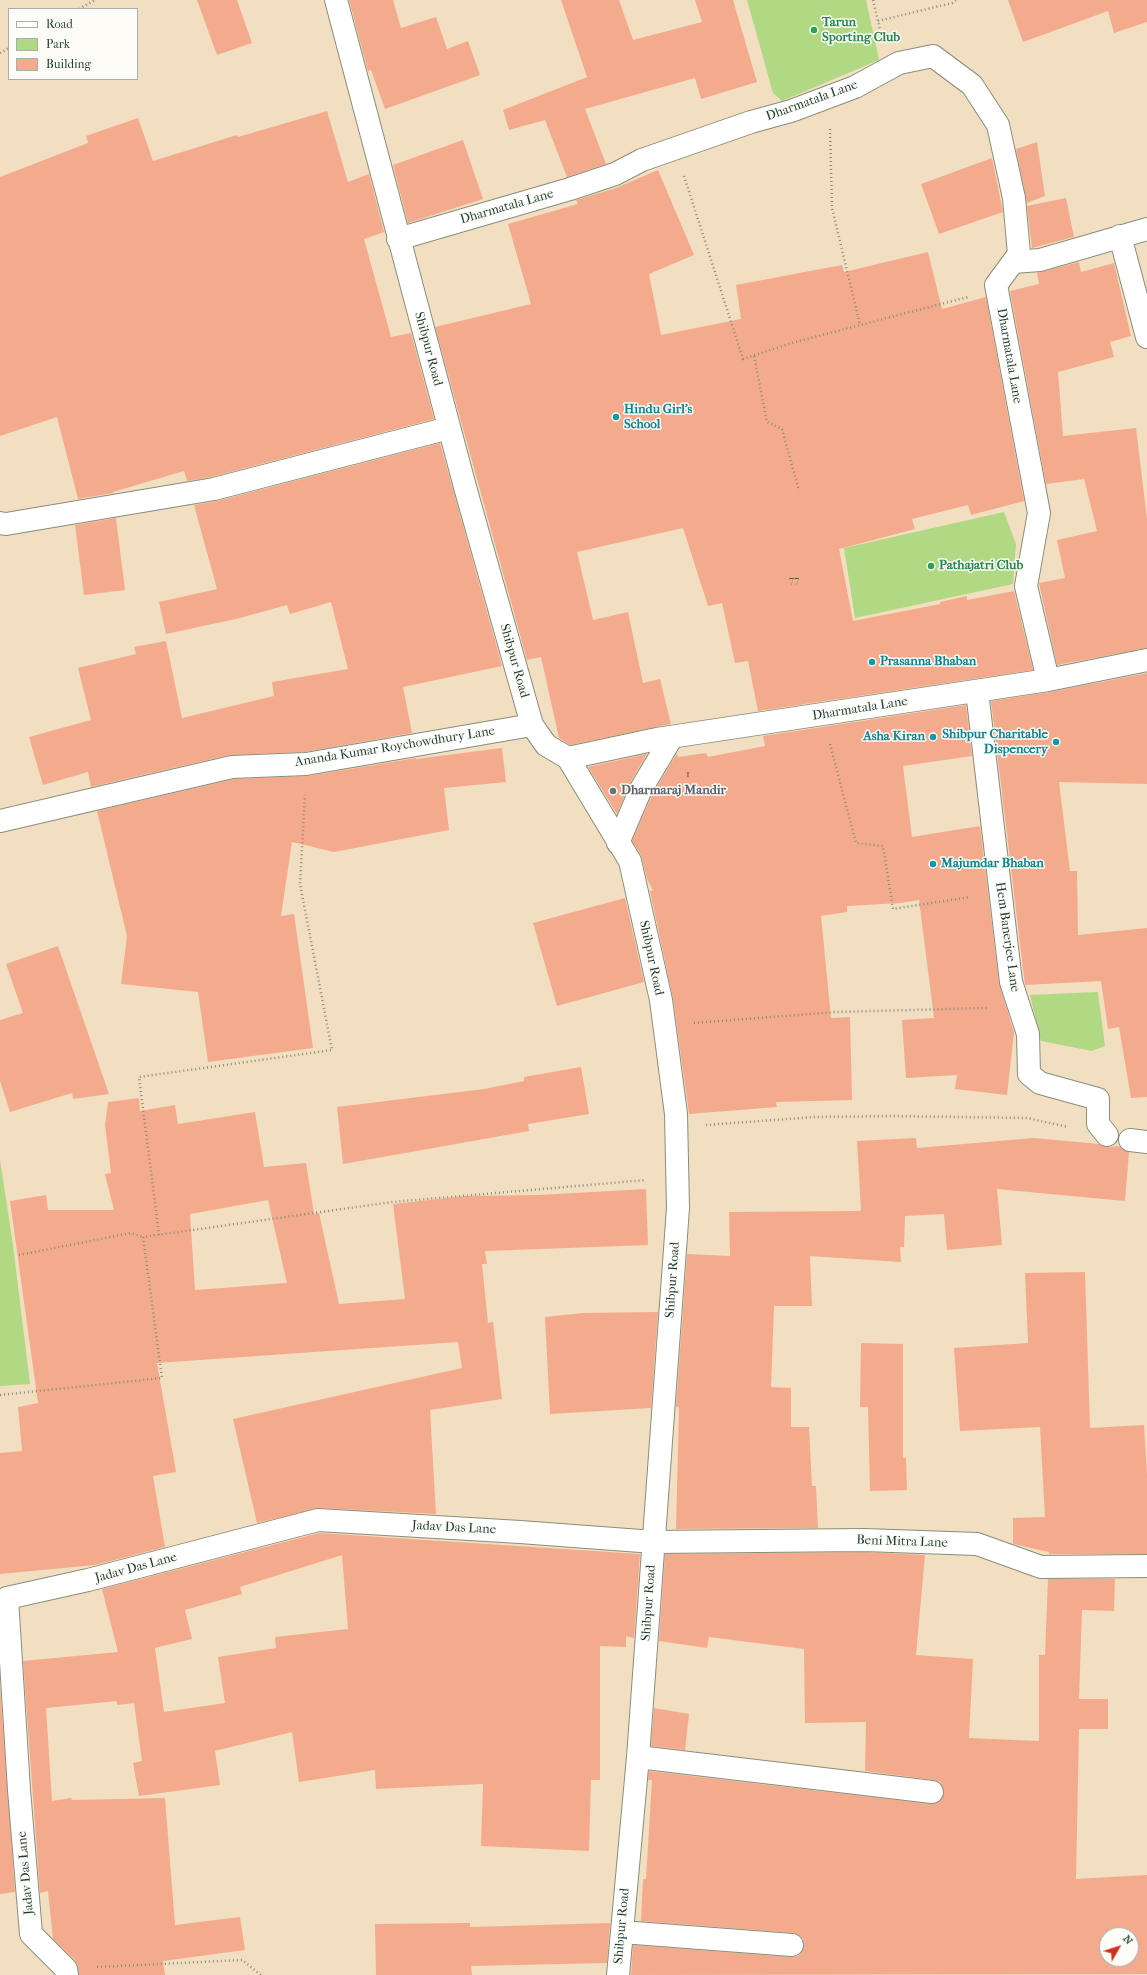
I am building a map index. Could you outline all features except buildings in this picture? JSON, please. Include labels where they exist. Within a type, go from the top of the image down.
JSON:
[{"type":"street","name":"Shibpur Road","points":[[336,0],[398,238],[532,724],[546,745],[568,758],[630,861],[661,1000],[676,1127],[678,1208],[638,1757],[618,1975]]},
{"type":"street","name":"Dharmatala Lane","points":[[398,238],[570,190],[615,174],[642,160],[675,148],[751,122],[791,111],[856,87],[899,63],[933,56],[972,85],[998,125],[1014,198],[1019,254],[996,285],[1038,513],[1026,586],[1048,680]]},
{"type":"street","points":[[1013,262],[1040,260],[1147,229]]},
{"type":"street","points":[[1120,236],[1147,337]]},
{"type":"street","points":[[0,523],[6,524],[214,488],[450,428]]},
{"type":"street","name":"Dharmatala Lane","points":[[568,758],[672,736],[1048,680],[1147,660]]},
{"type":"street","name":"Hem Banerjee Lane","points":[[977,691],[1011,982],[1028,1034],[1029,1074],[1040,1084],[1098,1099],[1098,1124],[1107,1135]]},
{"type":"street","name":"Ananda Kumar Roychowdhury Lane","points":[[0,821],[232,767],[306,764],[532,724]]},
{"type":"street","points":[[618,843],[641,789],[672,736]]},
{"type":"street","name":"Jadav Das Lane","points":[[66,1972],[31,1934],[18,1775],[7,1598],[88,1580],[318,1520],[520,1532],[654,1542]]},
{"type":"street","name":"Beni Mitra Lane","points":[[654,1542],[864,1540],[977,1544],[1042,1567],[1147,1566]]},
{"type":"street","points":[[638,1757],[932,1792]]},
{"type":"street","points":[[622,1932],[792,1945]]},
{"type":"path","points":[[81,8],[95,0]]},
{"type":"path","points":[[873,0],[886,55],[899,63]]},
{"type":"path","points":[[878,21],[952,3],[956,0]]},
{"type":"path","points":[[830,97],[832,208],[860,325]]},
{"type":"path","points":[[675,148],[743,359],[795,342],[997,290]]},
{"type":"path","points":[[754,356],[767,422],[782,430],[799,491]]},
{"type":"path","points":[[822,714],[856,843],[883,846],[893,909],[1000,893]]},
{"type":"path","points":[[160,1235],[139,1077],[332,1050],[300,884],[306,764]]},
{"type":"path","points":[[664,1025],[836,1012],[1020,1012]]},
{"type":"path","points":[[676,1127],[814,1117],[892,1116],[1027,1118],[1107,1135]]},
{"type":"path","points":[[19,1255],[131,1233],[142,1238],[392,1202],[677,1178]]},
{"type":"path","points":[[0,1395],[162,1378],[142,1238]]},
{"type":"path","points":[[66,1972],[242,1960],[261,1975]]},
{"type":"green space","name":"Tarun Sporting Club","points":[[747,0],[866,0],[879,60],[782,101],[773,93]]},
{"type":"green space","name":"Pathajatri Club","points":[[1004,512],[1016,544],[1013,584],[855,618],[844,548]]},
{"type":"green space","points":[[1098,992],[1105,1046],[1092,1051],[1041,1041],[1030,995]]},
{"type":"green space","points":[[0,1160],[13,1245],[30,1384],[0,1386]]},
{"type":"place","name":"Tarun Sporting Club","points":[[814,30]]},
{"type":"place","name":"Hindu Girl's School","points":[[616,417]]},
{"type":"place","name":"Pathajatri Club","points":[[931,566]]},
{"type":"place","name":"Prasanna Bhaban","points":[[872,662]]},
{"type":"place","name":"Asha Kiran","points":[[933,737]]},
{"type":"place","name":"Shibpur Charitable Dispencery","points":[[1056,742]]},
{"type":"place","name":"Dharmaraj Mandir","points":[[613,791]]},
{"type":"place","name":"Majumdar Bhaban","points":[[933,864]]}]
